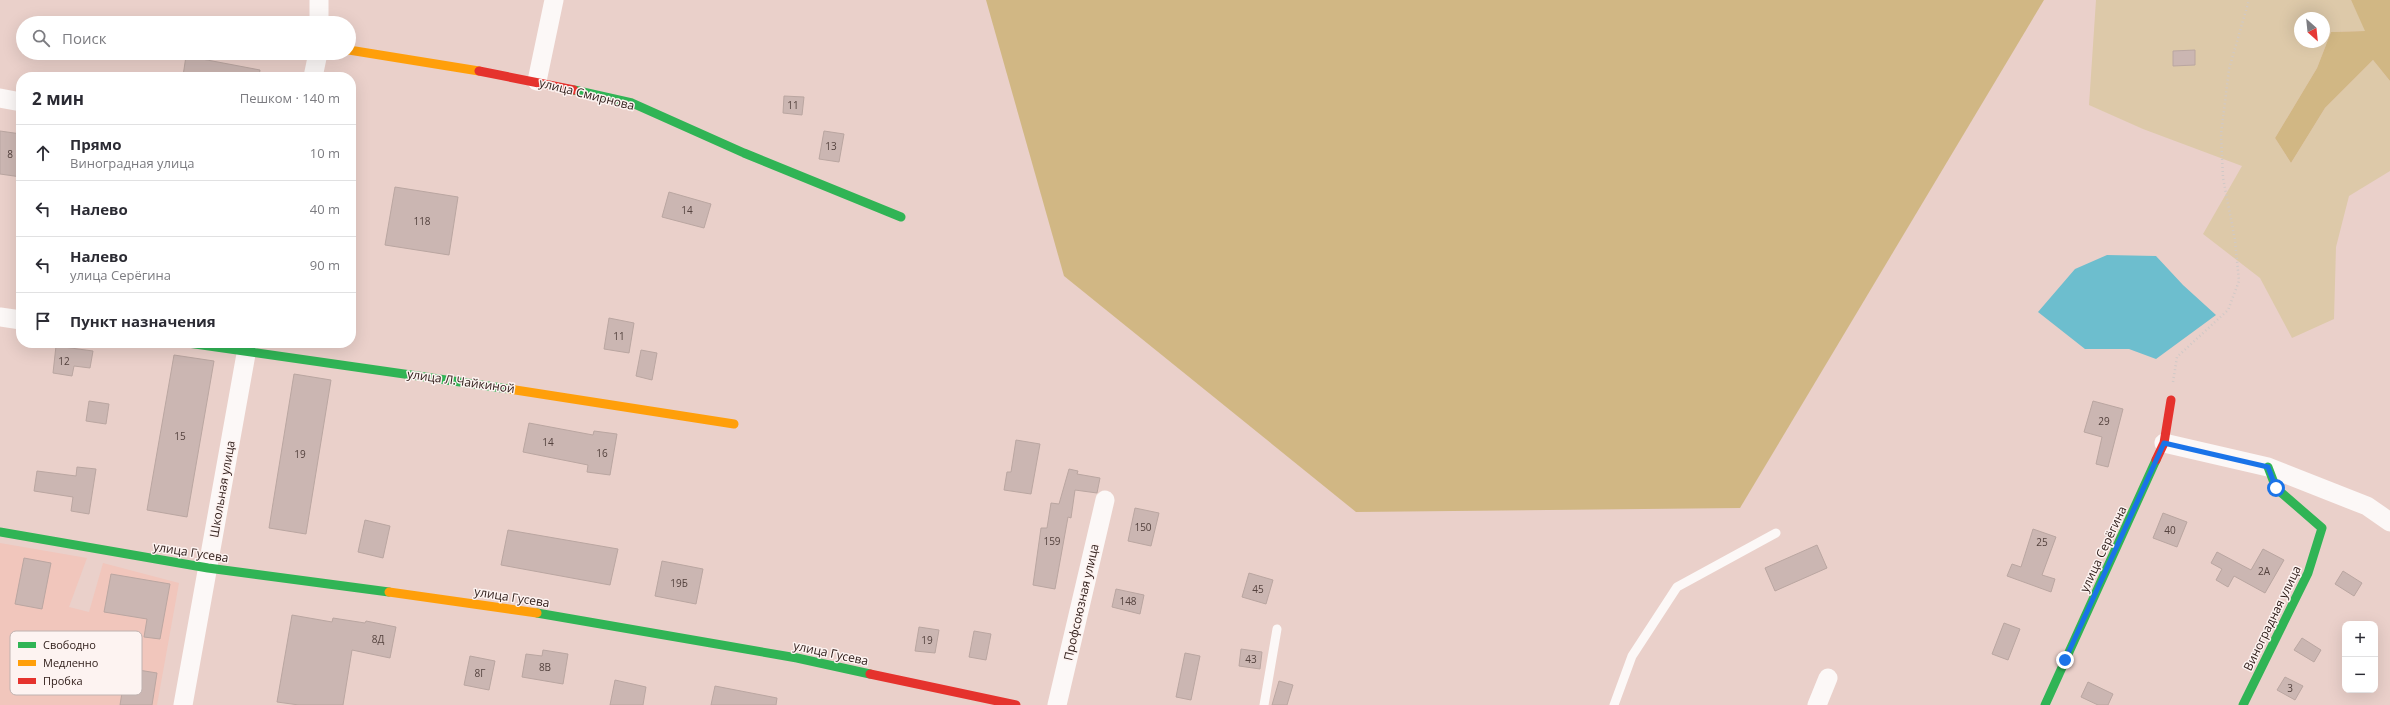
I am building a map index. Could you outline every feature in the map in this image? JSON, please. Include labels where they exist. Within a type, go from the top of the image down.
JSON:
[{"type":"street","points":[[319,0],[319,16]]},
{"type":"street","points":[[537,81],[554,0]]},
{"type":"street","name":"улица Смирнова","points":[[356,51],[537,81],[632,103],[744,153],[901,217]]},
{"type":"street","points":[[314,72],[317,60]]},
{"type":"street","points":[[0,98],[16,101]]},
{"type":"street","points":[[0,317],[16,319]]},
{"type":"street","name":"Школьная улица","points":[[183,705],[247,348]]},
{"type":"street","name":"улица Л.Чайкиной","points":[[253,348],[734,424]]},
{"type":"street","name":"улица Серёгина","points":[[2045,705],[2164,443],[2171,400]]},
{"type":"street","points":[[2164,443],[2268,467],[2367,506],[2390,522]]},
{"type":"street","name":"Виноградная улица","points":[[2243,705],[2308,574],[2322,528],[2276,488],[2268,467]]},
{"type":"street","name":"Профсоюзная улица","points":[[1057,705],[1105,500]]},
{"type":"street","name":"улица Гусева","points":[[0,532],[208,568],[498,606],[797,658],[1016,705]]},
{"type":"street","points":[[1817,705],[1828,678]]},
{"type":"lane","points":[[1614,705],[1632,656],[1677,587],[1776,533]]},
{"type":"lane","points":[[1264,705],[1277,629]]},
{"type":"path","points":[[2171,400],[2177,356],[2228,310],[2239,281],[2235,240],[2223,178],[2221,135],[2229,69],[2249,0]]},
{"type":"shaded area","points":[[986,0],[2044,0],[1740,508],[1356,512],[1064,276]]},
{"type":"shaded area","points":[[2096,0],[2351,0],[2366,31],[2331,32],[2330,35],[2330,12],[2294,12],[2294,48],[2325,48],[2317,68],[2275,138],[2291,163],[2325,108],[2373,60],[2390,81],[2390,171],[2349,196],[2336,247],[2334,319],[2292,338],[2260,278],[2203,234],[2242,166],[2143,129],[2089,105]]},
{"type":"shaded area","points":[[2351,0],[2390,0],[2390,81],[2373,60],[2325,108],[2291,163],[2275,138],[2317,68],[2325,48],[2330,48],[2331,32],[2365,31]]},
{"type":"shaded area","points":[[0,543],[87,558],[69,607],[89,612],[103,563],[179,583],[157,705],[0,705]]},
{"type":"water","points":[[2107,255],[2156,256],[2183,285],[2216,315],[2156,359],[2129,349],[2085,349],[2038,312],[2075,269]]},
{"type":"building","points":[[2195,50],[2195,65],[2173,66],[2173,51]]},
{"type":"building","points":[[185,60],[207,60],[260,70],[260,72],[184,72]]},
{"type":"building","points":[[784,96],[804,97],[802,115],[783,113]]},
{"type":"building","points":[[0,131],[16,133],[16,176],[0,174]]},
{"type":"building","points":[[824,131],[844,134],[839,162],[819,159]]},
{"type":"building","points":[[395,187],[458,197],[449,255],[385,245]]},
{"type":"building","points":[[669,192],[711,204],[704,228],[662,217]]},
{"type":"building","points":[[609,318],[634,323],[629,353],[604,349]]},
{"type":"building","points":[[56,348],[71,348],[93,351],[90,368],[74,366],[72,376],[53,373]]},
{"type":"building","points":[[641,350],[657,353],[652,380],[636,376]]},
{"type":"building","points":[[174,355],[214,361],[187,517],[147,510]]},
{"type":"building","points":[[294,374],[331,380],[306,534],[269,528]]},
{"type":"building","points":[[89,401],[109,404],[106,424],[86,421]]},
{"type":"building","points":[[2093,401],[2123,409],[2108,467],[2096,464],[2102,437],[2084,432]]},
{"type":"building","points":[[529,423],[593,435],[594,431],[617,434],[610,475],[587,472],[588,465],[523,452]]},
{"type":"building","points":[[1016,440],[1040,444],[1031,494],[1004,490],[1007,472],[1011,472]]},
{"type":"building","points":[[77,467],[96,469],[89,514],[71,511],[73,497],[34,491],[37,471],[76,476]]},
{"type":"building","points":[[1069,469],[1078,471],[1077,474],[1100,478],[1097,493],[1075,490],[1071,518],[1068,517],[1055,589],[1033,585],[1041,528],[1047,528],[1051,503],[1059,504]]},
{"type":"building","points":[[1135,508],[1159,513],[1151,546],[1128,541]]},
{"type":"building","points":[[2163,513],[2187,522],[2177,547],[2153,538]]},
{"type":"building","points":[[365,520],[390,526],[383,558],[358,552]]},
{"type":"building","points":[[2033,529],[2056,537],[2042,575],[2055,579],[2051,592],[2007,576],[2012,564],[2021,567]]},
{"type":"building","points":[[508,530],[618,549],[610,585],[501,565]]},
{"type":"building","points":[[1817,545],[1827,568],[1775,591],[1765,568]]},
{"type":"building","points":[[2263,549],[2284,560],[2265,593],[2234,576],[2228,587],[2216,580],[2222,569],[2211,563],[2217,552],[2251,570]]},
{"type":"building","points":[[24,558],[51,563],[42,609],[15,604]]},
{"type":"building","points":[[662,561],[703,569],[696,604],[655,596]]},
{"type":"building","points":[[2343,571],[2362,583],[2354,596],[2335,584]]},
{"type":"building","points":[[1249,573],[1273,580],[1266,604],[1242,597]]},
{"type":"building","points":[[111,574],[170,584],[160,639],[144,637],[147,619],[104,612]]},
{"type":"building","points":[[1116,589],[1144,595],[1140,614],[1112,607]]},
{"type":"building","points":[[292,615],[332,622],[333,618],[365,623],[366,621],[396,627],[390,658],[352,650],[343,705],[299,705],[277,702]]},
{"type":"building","points":[[2004,623],[2020,629],[2008,660],[1992,654]]},
{"type":"building","points":[[919,627],[939,630],[935,653],[915,651]]},
{"type":"building","points":[[974,631],[991,634],[986,660],[969,657]]},
{"type":"building","points":[[2302,638],[2321,650],[2314,662],[2294,650]]},
{"type":"building","points":[[1241,649],[1262,652],[1260,669],[1239,666]]},
{"type":"building","points":[[543,650],[568,654],[563,684],[522,677],[526,654],[542,656]]},
{"type":"building","points":[[1185,653],[1200,656],[1191,700],[1176,697]]},
{"type":"building","points":[[470,656],[495,661],[489,690],[464,685]]},
{"type":"building","points":[[142,671],[157,673],[152,705],[120,705],[122,695],[142,695]]},
{"type":"building","points":[[2285,677],[2303,686],[2295,700],[2277,690]]},
{"type":"building","points":[[615,680],[646,687],[643,705],[610,705]]},
{"type":"building","points":[[1279,681],[1293,685],[1287,705],[1272,705]]},
{"type":"building","points":[[2088,682],[2113,694],[2108,705],[2098,705],[2081,697]]},
{"type":"building","points":[[715,686],[777,698],[776,705],[711,705]]},
{"type":"traffic: fast","points":[[574,90],[632,103],[744,153],[901,217]]},
{"type":"traffic: fast","points":[[223,348],[509,389]]},
{"type":"traffic: fast","points":[[2045,705],[2156,460]]},
{"type":"traffic: fast","points":[[2243,705],[2308,573],[2322,528],[2276,488],[2268,467]]},
{"type":"traffic: fast","points":[[0,532],[208,568],[389,592]]},
{"type":"traffic: fast","points":[[537,613],[797,658],[870,674]]},
{"type":"traffic: slow","points":[[356,51],[479,71]]},
{"type":"traffic: slow","points":[[509,389],[734,424]]},
{"type":"traffic: slow","points":[[389,592],[537,613]]},
{"type":"traffic: jam","points":[[479,71],[574,90]]},
{"type":"traffic: jam","points":[[2156,460],[2164,443],[2171,400]]},
{"type":"traffic: jam","points":[[870,674],[1016,705]]},
{"type":"route","points":[[2065,660],[2164,443],[2268,467],[2276,488]]}]
